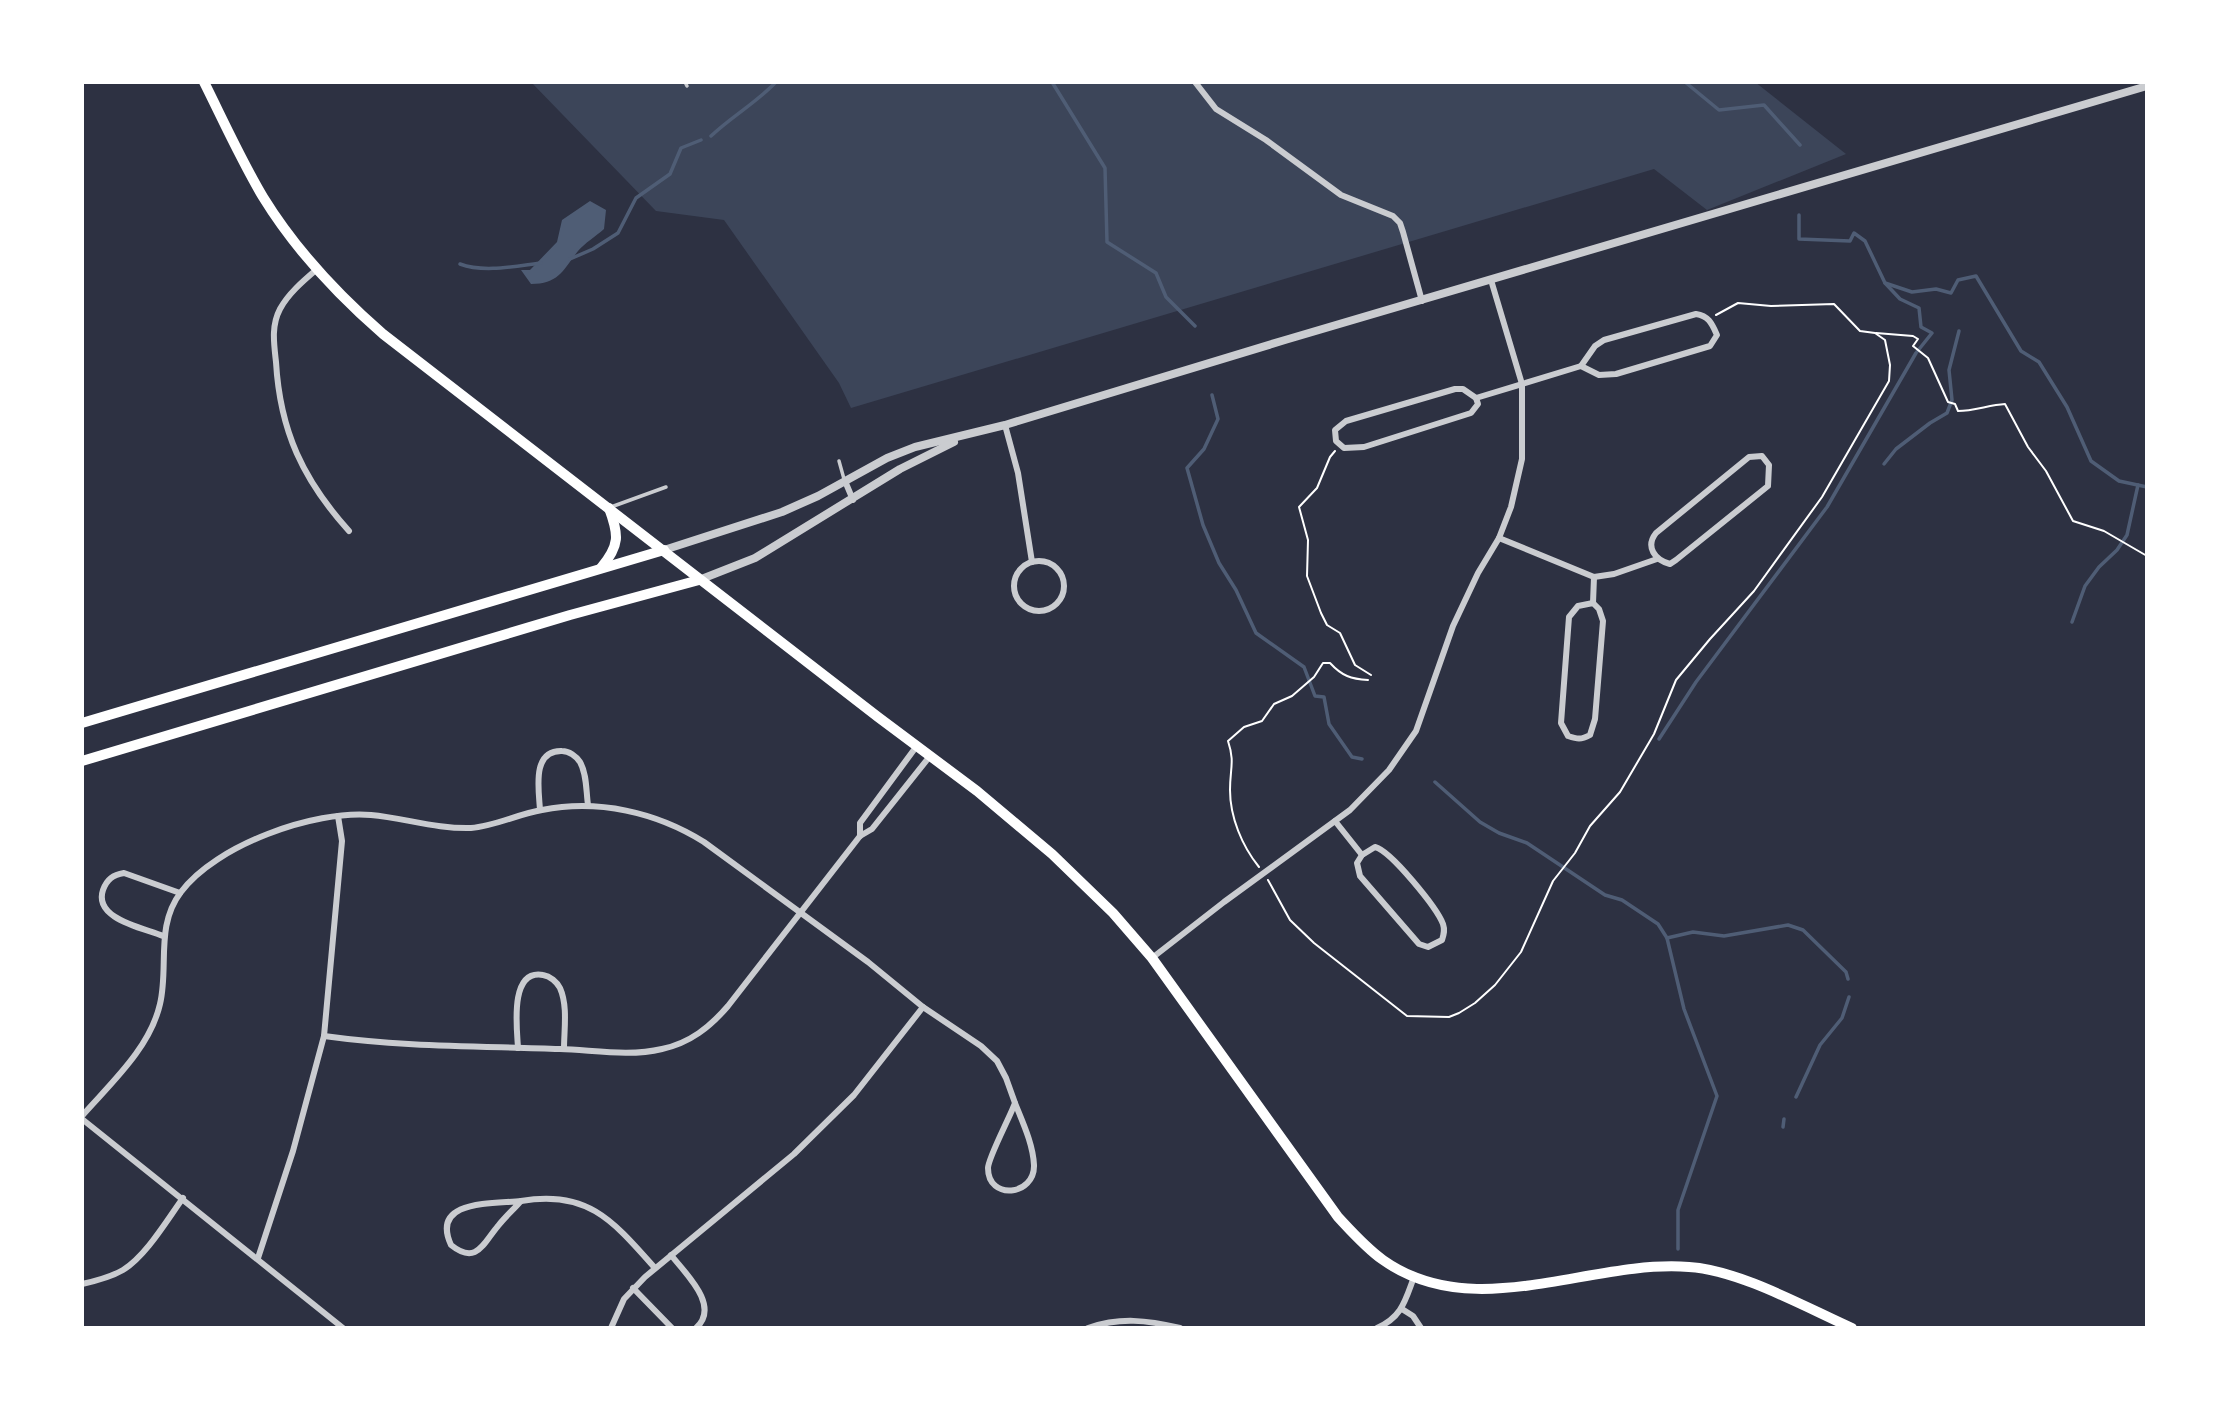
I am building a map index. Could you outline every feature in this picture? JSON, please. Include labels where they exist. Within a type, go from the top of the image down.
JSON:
[{"type":"main road","points":[[204,82],[263,197],[316,270],[383,334],[916,747],[977,791],[1052,854],[1113,913],[1152,958],[1338,1217],[1363,1245],[1414,1277],[1454,1287],[1497,1290],[1628,1268],[1693,1267],[1752,1284],[1852,1328]]},
{"type":"main road","points":[[600,569],[614,551],[617,537],[609,508]]},
{"type":"main road","points":[[82,723],[664,550]]},
{"type":"main road","points":[[82,761],[699,579]]},
{"type":"street","points":[[1195,82],[1216,109],[1266,140],[1341,195],[1393,216],[1404,232],[1422,301]]},
{"type":"street","points":[[664,550],[782,512],[887,458],[915,447],[1005,425],[2147,86]]},
{"type":"street","points":[[316,270],[289,297],[276,318],[276,374],[286,431],[293,447],[325,504],[349,531]]},
{"type":"street","points":[[1152,958],[1350,810],[1389,770],[1416,732],[1453,626],[1478,573],[1499,538],[1511,507],[1521,459],[1521,384],[1491,280]]},
{"type":"street","points":[[1476,398],[1581,366],[1595,346],[1604,340],[1696,314],[1704,315],[1710,320],[1717,335],[1710,346],[1616,374],[1599,375],[1581,366]]},
{"type":"street","points":[[1455,389],[1463,389],[1476,398],[1478,404],[1464,416],[1364,447],[1352,449],[1340,446],[1335,430],[1346,421],[1455,389]]},
{"type":"street","points":[[1005,425],[1018,473],[1031,562]]},
{"type":"street","points":[[699,579],[755,558],[929,453],[973,434]]},
{"type":"street","points":[[1499,538],[1594,577],[1614,575],[1657,559],[1670,564],[1768,486],[1769,465],[1762,456],[1749,457],[1656,533],[1651,543],[1657,559]]},
{"type":"street","points":[[845,481],[853,500]]},
{"type":"street","points":[[1040,561],[1055,566],[1063,579],[1062,595],[1058,602],[1043,610],[1035,610],[1021,603],[1014,587],[1018,572],[1031,562],[1040,561]]},
{"type":"street","points":[[1593,603],[1577,607],[1569,617],[1564,673],[1561,723],[1568,736],[1582,739],[1593,731],[1603,621],[1599,609],[1593,603],[1594,577]]},
{"type":"street","points":[[860,836],[860,822],[916,747]]},
{"type":"street","points":[[540,810],[538,779],[541,765],[548,756],[560,751],[568,752],[581,763],[588,805]]},
{"type":"street","points":[[324,1036],[372,1043],[454,1048],[598,1052],[652,1051],[682,1043],[713,1023],[728,1006],[860,836],[872,829],[930,756]]},
{"type":"street","points":[[884,790],[895,800]]},
{"type":"street","points":[[343,1328],[82,1117],[122,1070],[151,1029],[160,1003],[163,936],[180,893],[215,859],[283,829],[338,816],[368,814],[430,825],[471,828],[540,810],[588,805],[647,816],[686,831],[868,962],[922,1007],[981,1046],[997,1061],[1006,1078],[1029,1138],[1034,1167],[1026,1186],[1004,1192],[992,1182],[988,1166],[1015,1103]]},
{"type":"street","points":[[258,1258],[293,1151],[324,1036],[342,841],[338,816]]},
{"type":"street","points":[[1335,821],[1362,855]]},
{"type":"street","points":[[1374,847],[1380,848],[1393,859],[1438,914],[1444,927],[1442,940],[1428,947],[1419,944],[1360,876],[1357,863],[1362,855],[1374,847]]},
{"type":"street","points":[[163,936],[109,914],[102,901],[104,887],[108,880],[124,873],[180,893]]},
{"type":"street","points":[[518,1048],[517,1008],[520,988],[526,980],[541,974],[559,986],[564,1005],[564,1049]]},
{"type":"street","points":[[611,1328],[618,1311],[634,1288],[654,1268],[794,1153],[854,1095],[922,1007]]},
{"type":"street","points":[[82,1284],[97,1281],[129,1266],[152,1241],[183,1198]]},
{"type":"street","points":[[521,1201],[497,1226],[484,1247],[469,1253],[451,1245],[445,1228],[448,1220],[458,1210],[472,1205],[521,1201],[559,1198],[593,1210],[610,1221],[654,1268]]},
{"type":"street","points":[[671,1255],[702,1298],[704,1316],[696,1328]]},
{"type":"street","points":[[1377,1328],[1402,1310],[1414,1277]]},
{"type":"street","points":[[634,1288],[672,1328]]},
{"type":"street","points":[[1402,1310],[1413,1317],[1422,1328]]},
{"type":"street","points":[[1088,1328],[1131,1319],[1180,1328]]},
{"type":"lane","points":[[839,461],[845,481]]},
{"type":"lane","points":[[609,508],[666,487]]},
{"type":"path","points":[[1710,320],[1738,303],[1771,306],[1834,304],[1860,331],[1913,336],[1918,339],[1914,348],[1928,358],[1949,403],[1955,404],[1958,411],[2005,404],[2073,521],[2104,531],[2147,556]]},
{"type":"path","points":[[1368,680],[1352,680],[1330,663],[1323,663],[1314,677],[1292,695],[1274,704],[1262,721],[1244,727],[1227,741],[1233,758],[1230,792],[1238,829],[1246,850],[1264,873],[1290,920],[1406,1016],[1442,1018],[1459,1013],[1475,1003],[1495,985],[1513,963],[1521,952],[1553,881],[1569,862],[1590,827],[1620,792],[1654,734],[1676,680],[1754,592],[1822,497],[1889,381],[1890,365],[1885,340],[1875,333]]},
{"type":"path","points":[[1340,446],[1329,457],[1317,488],[1299,508],[1308,540],[1307,576],[1326,625],[1340,633],[1354,665],[1371,675]]},
{"type":"shaded area","points":[[531,82],[1755,82],[1846,154],[1707,210],[1654,169],[851,408],[839,383],[724,220],[656,211]]},
{"type":"shaded area","points":[[590,201],[606,210],[604,229],[581,248],[554,279],[531,284],[521,270],[530,270],[557,242],[562,220]]},
{"type":"waterway","points":[[711,136],[776,82]]},
{"type":"waterway","points":[[1052,82],[1105,168],[1107,242],[1156,273],[1166,297],[1195,326]]},
{"type":"waterway","points":[[1685,82],[1719,110],[1764,105],[1800,145]]},
{"type":"waterway","points":[[570,259],[593,249],[618,233],[636,198],[670,174],[681,148],[701,140]]},
{"type":"waterway","points":[[1799,215],[1799,239],[1850,241],[1854,233],[1865,241],[1885,283],[1912,292],[1936,289],[1951,293],[1958,280],[1976,276],[2021,351],[2039,362],[2067,407],[2091,461],[2119,481],[2147,487]]},
{"type":"waterway","points":[[460,264],[490,268],[541,263]]},
{"type":"waterway","points":[[1659,739],[1696,682],[1827,507],[1916,353],[1932,333],[1921,327],[1919,308],[1900,299],[1885,283]]},
{"type":"waterway","points":[[1884,464],[1896,449],[1947,413],[1952,400],[1949,370],[1959,331]]},
{"type":"waterway","points":[[1212,395],[1218,419],[1204,449],[1187,468],[1203,525],[1219,563],[1236,590],[1256,633],[1304,667],[1315,696],[1324,697],[1329,724],[1352,757],[1362,759]]},
{"type":"waterway","points":[[2072,622],[2085,586],[2127,535],[2138,485]]},
{"type":"waterway","points":[[1435,782],[1480,822],[1499,833],[1527,843],[1605,895],[1622,900],[1658,924],[1667,938],[1684,1009],[1717,1096],[1678,1210],[1678,1249]]},
{"type":"waterway","points":[[1667,938],[1693,932],[1724,936],[1788,925],[1803,930],[1846,972],[1848,979]]},
{"type":"waterway","points":[[1796,1097],[1820,1045],[1842,1018],[1849,997]]},
{"type":"waterway","points":[[1783,1127],[1784,1119]]}]
